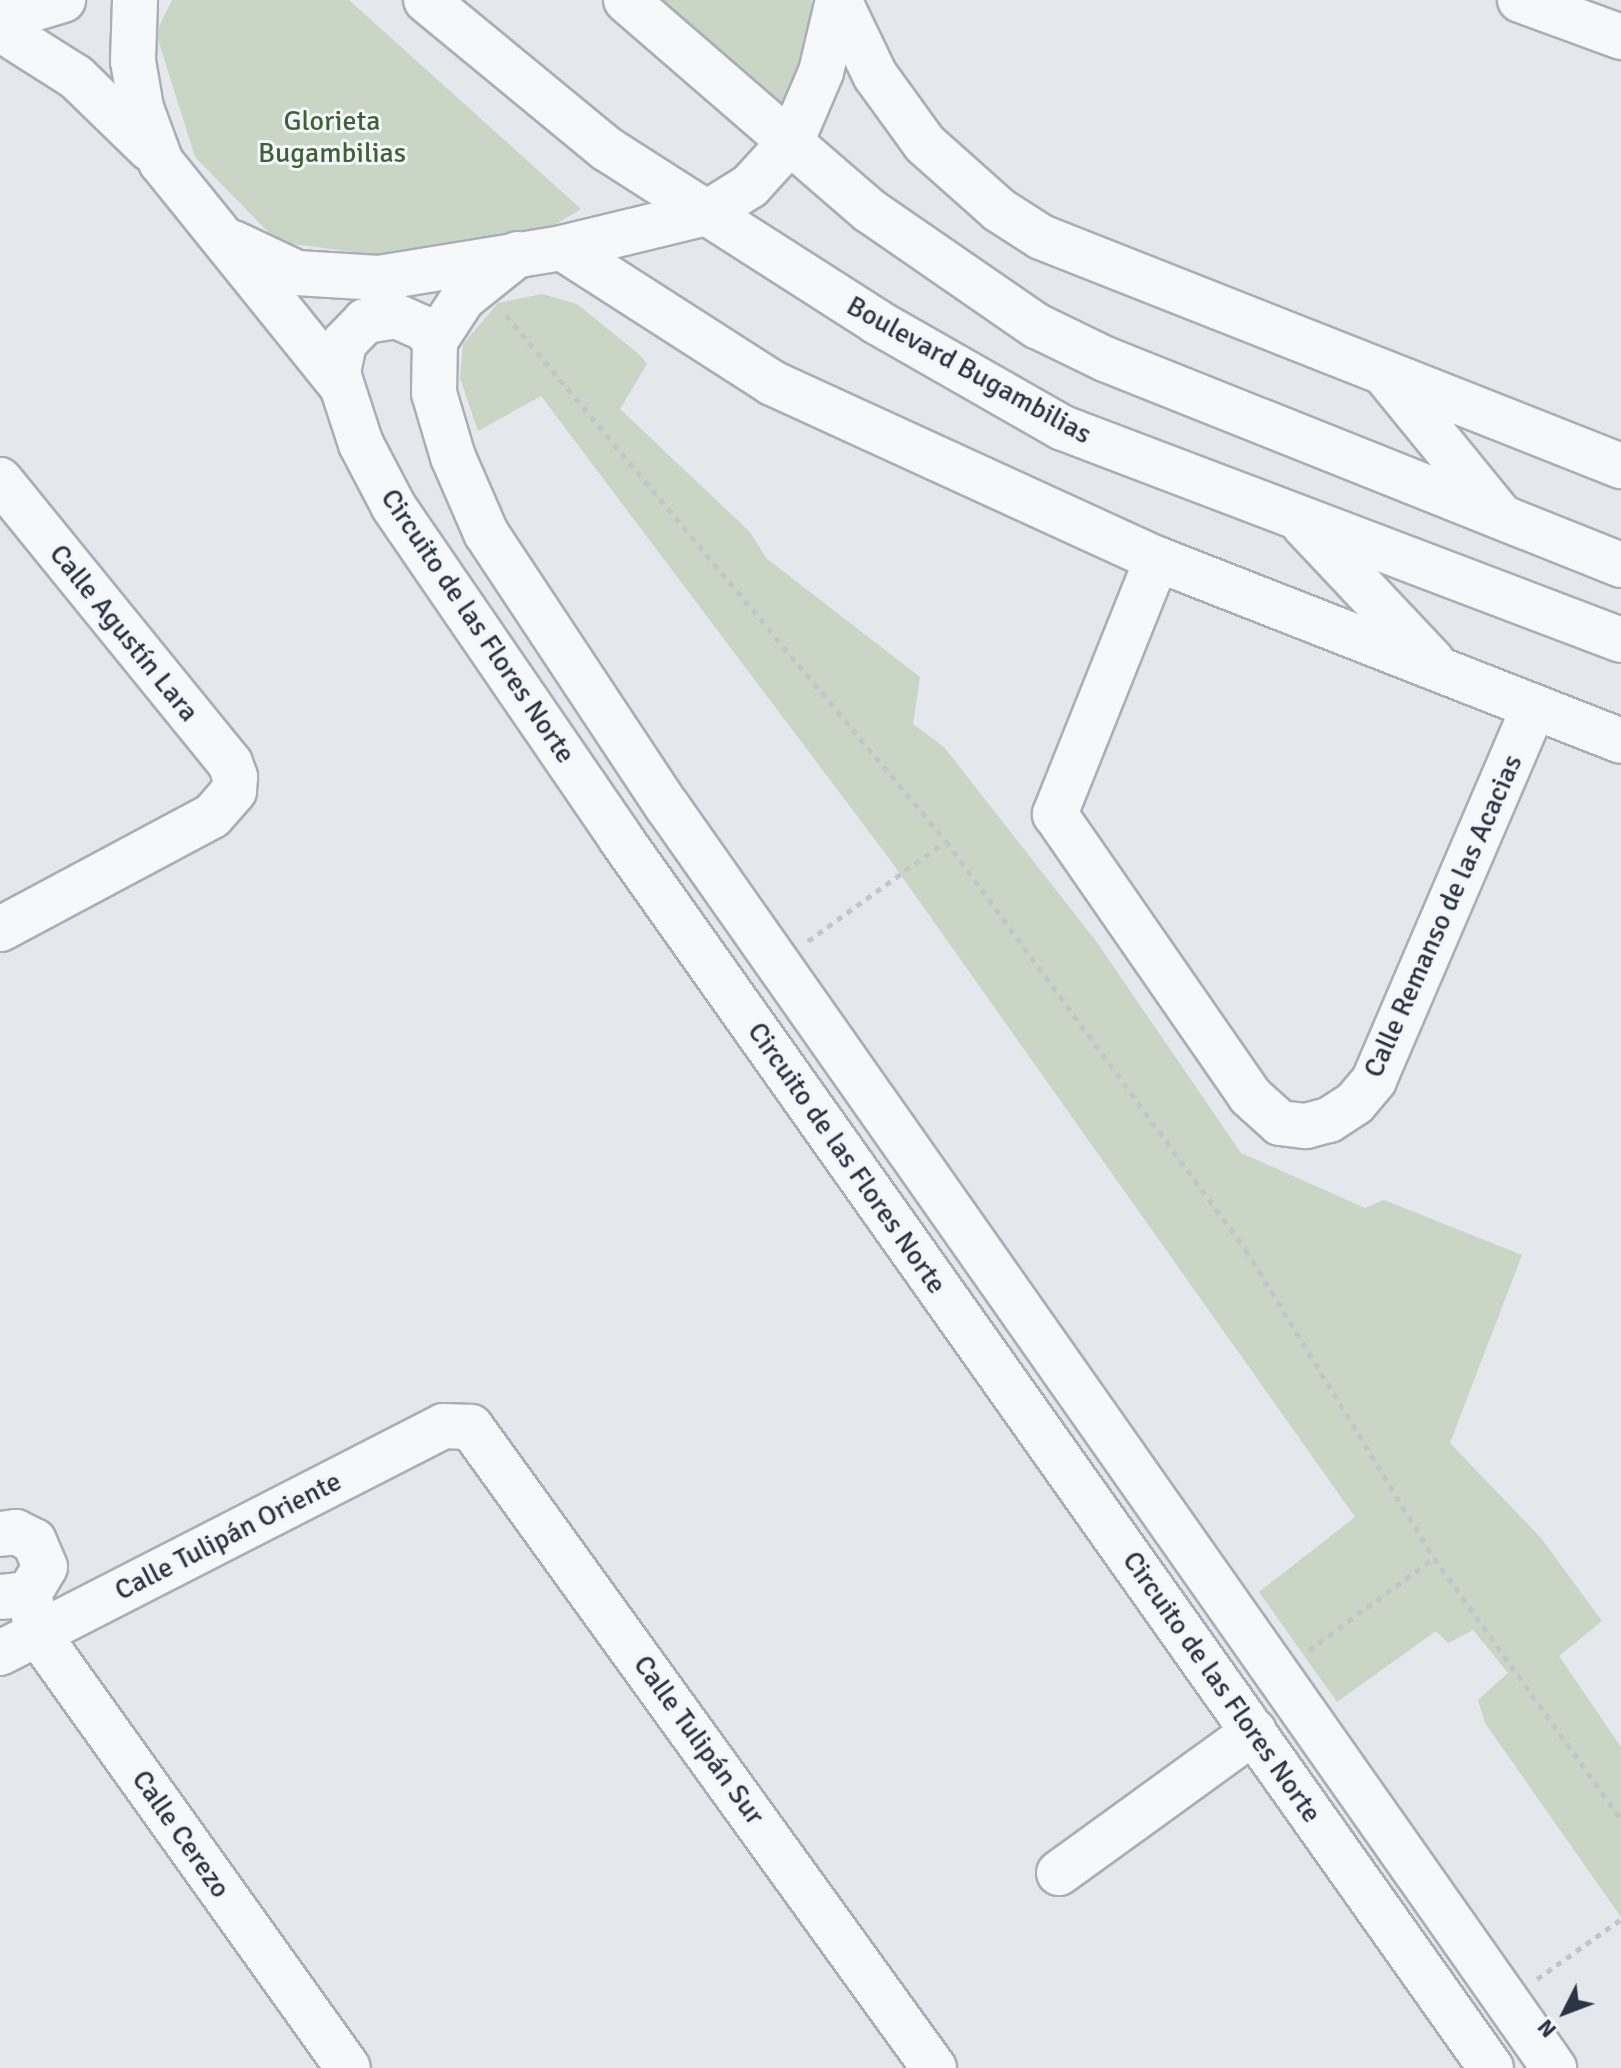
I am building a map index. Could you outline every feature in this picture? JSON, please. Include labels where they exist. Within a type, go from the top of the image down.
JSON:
[{"type":"street","points":[[0,19],[63,0]]},
{"type":"street","points":[[135,0],[133,61],[141,108],[161,162]]},
{"type":"street","name":"Boulevard Bugambilias","points":[[426,0],[607,149],[877,322],[1063,428],[1621,640]]},
{"type":"street","points":[[626,0],[792,140],[870,211],[1037,326],[1105,359],[1621,565]]},
{"type":"street","points":[[224,238],[297,273],[379,278],[562,248],[707,213],[750,186],[792,140],[821,72],[838,0]]},
{"type":"street","points":[[838,0],[861,50],[898,111],[934,153],[999,210],[1041,237],[1621,466]]},
{"type":"street","points":[[1520,0],[1621,37]]},
{"type":"street","points":[[0,29],[76,77],[161,162]]},
{"type":"street","name":"Circuito de las Flores Norte","points":[[161,162],[342,386],[361,444],[394,507],[621,839],[1491,2068]]},
{"type":"street","points":[[562,248],[772,383],[1157,559],[1621,741]]},
{"type":"street","points":[[342,386],[338,372],[344,343],[365,321],[396,316],[425,329],[435,341],[463,298],[518,254]]},
{"type":"street","name":"Circuito de las Flores Norte","points":[[435,341],[434,393],[453,457],[486,533],[667,806],[1554,2068]]},
{"type":"street","points":[[1383,372],[1504,520]]},
{"type":"street","name":"Calle Agustín Lara","points":[[0,480],[230,763],[234,791],[212,816],[0,929]]},
{"type":"street","points":[[1297,517],[1441,671]]},
{"type":"street","name":"Calle Remanso de las Acacias","points":[[1157,559],[1055,814],[1250,1096],[1280,1123],[1306,1126],[1329,1120],[1355,1103],[1374,1080],[1534,707]]},
{"type":"street","points":[[621,839],[667,806]]},
{"type":"street","name":"Calle Tulipán Oriente","points":[[0,1653],[22,1608],[457,1423]]},
{"type":"street","name":"Calle Tulipán Sur","points":[[457,1423],[480,1433],[934,2068]]},
{"type":"street","points":[[0,1534],[16,1532],[34,1541],[43,1556],[39,1584],[22,1608]]},
{"type":"street","name":"Calle Cerezo","points":[[22,1608],[348,2068]]},
{"type":"street","points":[[1059,1873],[1254,1732]]},
{"type":"street","points":[[1404,1943],[1445,1912]]},
{"type":"path","points":[[480,284],[946,841],[1246,1250],[1434,1558],[1621,1819]]},
{"type":"path","points":[[777,963],[946,841]]},
{"type":"path","points":[[1277,1673],[1434,1558]]},
{"type":"path","points":[[1507,2000],[1621,1919]]},
{"type":"green space","name":"Glorieta Bugambilias","points":[[172,0],[349,0],[581,209],[546,230],[376,255],[278,242],[195,157],[156,33]]},
{"type":"green space","points":[[653,0],[811,0],[816,19],[785,112]]},
{"type":"green space","points":[[542,294],[577,304],[641,356],[647,364],[620,409],[750,532],[766,558],[920,677],[913,724],[944,747],[1096,941],[1241,1153],[1365,1208],[1384,1200],[1522,1255],[1450,1443],[1541,1538],[1602,1621],[1559,1656],[1621,1747],[1621,1917],[1485,1723],[1478,1700],[1508,1673],[1473,1630],[1448,1643],[1436,1631],[1337,1702],[1259,1592],[1355,1517],[888,857],[541,396],[478,431],[460,378],[463,344],[498,303]]}]
